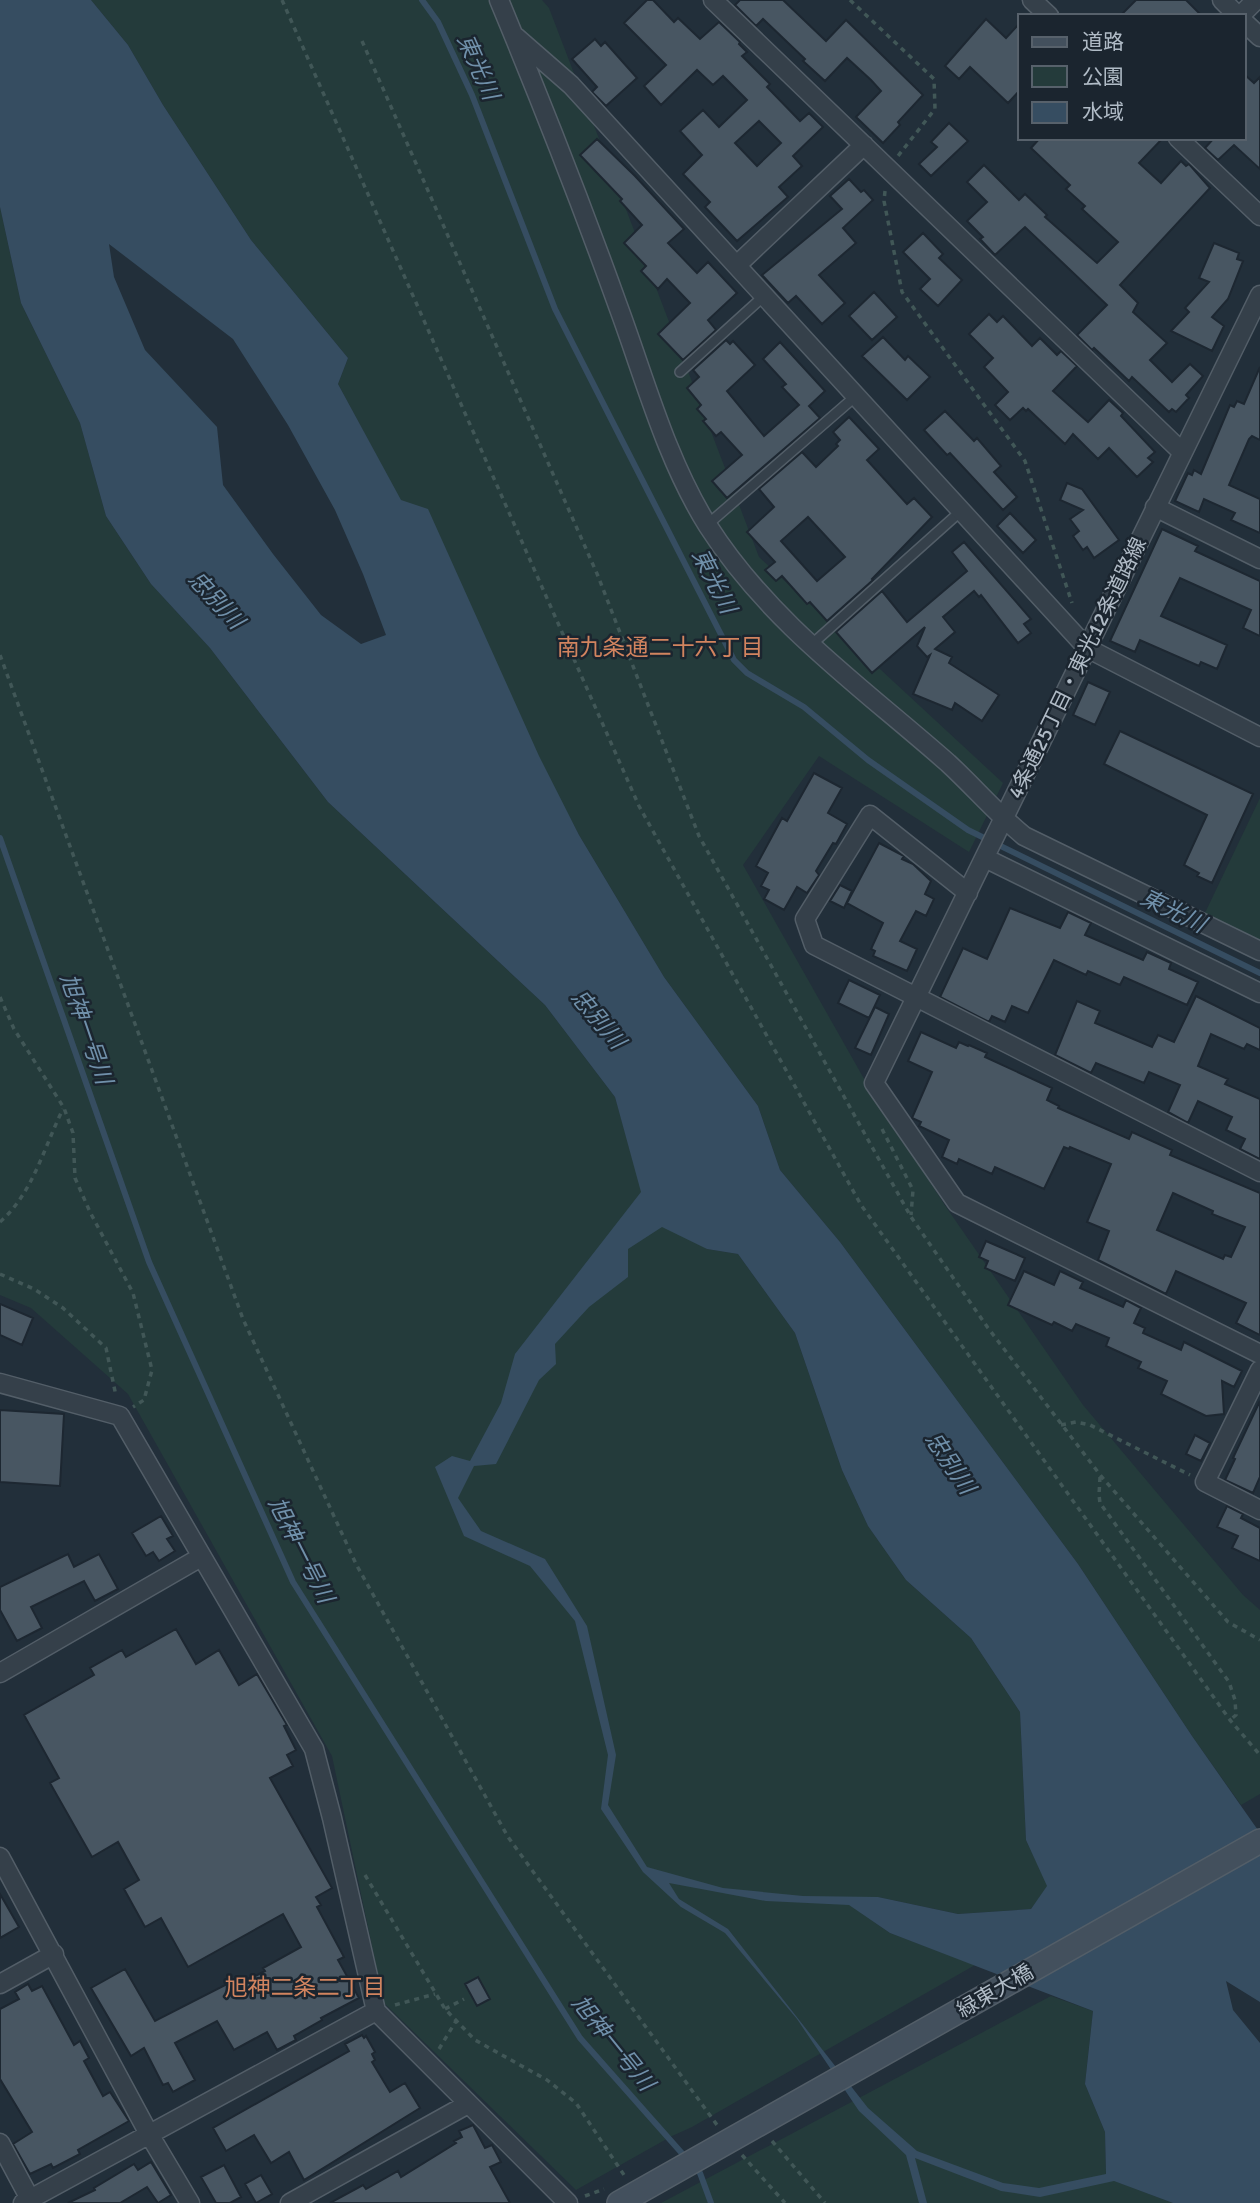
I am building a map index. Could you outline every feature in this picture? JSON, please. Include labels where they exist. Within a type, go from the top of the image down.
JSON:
[{"type":"main road","name":"緑東大橋","points":[[619,2203],[1260,1840]]},
{"type":"street","points":[[499,0],[601,260],[673,457],[708,525],[753,588],[810,645],[949,765],[1000,826],[874,1083],[957,1203],[1260,1354]]},
{"type":"street","points":[[713,0],[1182,452]]},
{"type":"street","points":[[1032,0],[1047,14]]},
{"type":"street","points":[[1222,0],[1237,14]]},
{"type":"street","points":[[1241,14],[1256,0]]},
{"type":"street","points":[[1246,24],[1260,37]]},
{"type":"street","points":[[513,35],[571,85],[1087,648],[1260,737]]},
{"type":"street","points":[[1180,140],[1260,216]]},
{"type":"street","points":[[737,265],[864,145]]},
{"type":"street","name":"4条通25丁目・東光12条道路線","points":[[1260,295],[1000,826],[1260,951]]},
{"type":"street","points":[[1156,507],[1260,559]]},
{"type":"street","points":[[968,893],[870,815],[805,919],[814,945],[1260,1172]]},
{"type":"street","points":[[987,854],[1260,993]]},
{"type":"street","points":[[1260,1370],[1205,1482],[1260,1510]]},
{"type":"street","points":[[0,1383],[120,1416],[314,1749],[376,2011],[568,2203]]},
{"type":"street","points":[[0,1672],[201,1557]]},
{"type":"street","points":[[0,1857],[149,2134],[190,2203]]},
{"type":"street","points":[[0,1984],[54,1954]]},
{"type":"street","points":[[0,2143],[26,2201],[376,2011]]},
{"type":"street","points":[[290,2203],[468,2104]]},
{"type":"lane","points":[[680,372],[765,295]]},
{"type":"lane","points":[[708,525],[857,395]]},
{"type":"lane","points":[[810,645],[961,511]]},
{"type":"path","points":[[282,0],[633,793],[861,1206],[1230,1720],[1260,1755]]},
{"type":"path","points":[[850,0],[934,79],[935,109],[888,168],[884,201],[902,292],[1025,461],[1075,611]]},
{"type":"path","points":[[362,41],[598,576],[699,836],[911,1217],[988,1328],[1101,1476],[1228,1622],[1260,1640]]},
{"type":"path","points":[[0,654],[243,1320],[356,1564],[508,1837],[730,2141],[785,2203]]},
{"type":"path","points":[[0,997],[14,1029],[64,1108],[73,1133],[75,1178],[133,1293],[152,1370],[144,1399],[120,1416],[106,1348],[62,1308],[34,1289],[0,1274]]},
{"type":"path","points":[[0,1222],[13,1211],[30,1183],[64,1108]]},
{"type":"path","points":[[876,1119],[913,1190],[911,1217]]},
{"type":"path","points":[[1061,1425],[1076,1422],[1090,1425],[1205,1482]]},
{"type":"path","points":[[1101,1476],[1100,1503],[1229,1682],[1236,1707],[1236,1715],[1230,1720]]},
{"type":"path","points":[[360,1865],[445,2009],[475,2040],[547,2080],[576,2103],[627,2179],[568,2203]]},
{"type":"path","points":[[376,2011],[436,1993]]},
{"type":"path","points":[[445,2009],[464,1999]]},
{"type":"path","points":[[429,2064],[456,2021]]},
{"type":"path","points":[[769,2138],[825,2203]]},
{"type":"green space","points":[[91,0],[542,0],[549,8],[759,557],[1003,783],[969,852],[819,756],[743,865],[863,1077],[944,1204],[1083,1405],[1243,1595],[1260,1610],[1260,1794],[1241,1805],[1078,1564],[840,1242],[780,1170],[758,1106],[664,977],[579,835],[338,384],[348,358],[251,240],[163,105],[128,45]]},
{"type":"green space","points":[[0,207],[21,303],[80,423],[106,516],[151,584],[210,648],[328,802],[545,1005],[615,1097],[642,1192],[707,1249],[738,1254],[795,1333],[842,1470],[868,1526],[906,1580],[971,1638],[1020,1712],[1026,1840],[1048,1886],[1031,1909],[958,1914],[878,1897],[848,1897],[850,1905],[890,1933],[975,1965],[692,2127],[576,2190],[384,2003],[332,1756],[128,1394],[31,1308],[0,1295]]},
{"type":"green space","points":[[1260,798],[1260,942],[1204,915]]},
{"type":"green space","points":[[1051,1996],[1093,2011],[1085,2084],[1105,2132],[1106,2174],[1115,2181],[1173,2203],[661,2203]]},
{"type":"water","name":"忠別川","points":[[0,0],[91,0],[128,45],[163,105],[251,240],[348,358],[338,384],[401,500],[428,509],[539,756],[579,835],[664,977],[758,1106],[780,1170],[840,1242],[1078,1564],[1260,1833],[1260,2002],[1226,1981],[1233,2010],[1260,2043],[1260,2203],[1173,2203],[1114,2181],[1040,2197],[1001,2191],[915,2158],[927,2203],[919,2203],[906,2155],[859,2111],[797,2019],[725,1933],[681,1907],[643,1872],[601,1809],[608,1755],[575,1621],[530,1566],[464,1536],[435,1467],[452,1456],[470,1461],[501,1403],[515,1354],[641,1192],[615,1097],[545,1005],[328,802],[210,648],[151,584],[106,516],[80,423],[21,303],[0,207]],"holes":[[[109,244],[233,339],[288,425],[335,510],[386,635],[361,644],[321,615],[223,485],[217,427],[145,350],[114,277]],[[662,1227],[707,1249],[738,1254],[795,1333],[842,1470],[868,1526],[906,1580],[971,1638],[1020,1712],[1026,1840],[1047,1886],[1031,1909],[958,1914],[878,1897],[803,1896],[723,1888],[647,1867],[608,1805],[616,1755],[587,1626],[545,1559],[481,1531],[458,1498],[474,1466],[496,1464],[539,1380],[556,1364],[555,1344],[589,1307],[628,1277],[628,1249]],[[669,1883],[766,1901],[849,1905],[890,1933],[1093,2011],[1085,2084],[1105,2132],[1106,2174],[1039,2188],[1003,2183],[917,2151],[868,2108],[728,1929],[679,1899]]]},
{"type":"building","points":[[647,0],[653,0],[674,22],[678,18],[700,39],[719,22],[740,42],[747,52],[742,56],[770,84],[767,87],[800,121],[809,113],[823,127],[793,156],[802,166],[779,187],[788,197],[737,241],[705,207],[710,202],[683,174],[702,155],[680,131],[703,110],[719,127],[747,100],[723,76],[713,85],[697,70],[661,105],[644,86],[666,65],[624,23]],"holes":[[[759,121],[781,143],[757,166],[735,143]]]},
{"type":"building","points":[[740,0],[783,0],[826,41],[846,20],[923,95],[883,143],[856,117],[881,91],[871,80],[847,58],[825,81],[763,19],[756,26],[735,5]]},
{"type":"building","points":[[1136,0],[1186,0],[1200,14],[1122,14]]},
{"type":"building","points":[[986,19],[1006,38],[1018,25],[1018,92],[1008,103],[970,67],[959,79],[945,66]]},
{"type":"building","points":[[595,39],[601,46],[605,42],[637,78],[606,106],[592,92],[597,87],[572,59]]},
{"type":"building","points":[[1246,76],[1254,83],[1260,77],[1260,169],[1234,145],[1218,160],[1205,148],[1212,140],[1246,140]]},
{"type":"building","points":[[949,123],[968,141],[931,176],[919,164],[937,147],[931,142]]},
{"type":"building","points":[[597,139],[684,229],[668,243],[697,273],[708,262],[737,293],[708,320],[716,330],[683,360],[658,334],[690,303],[667,279],[658,289],[641,271],[646,266],[624,243],[642,225],[620,201],[622,199],[580,155]]},
{"type":"building","points":[[1038,140],[1161,140],[1139,163],[1161,183],[1181,161],[1186,166],[1189,164],[1210,188],[1120,285],[1138,303],[1133,312],[1167,343],[1150,360],[1172,382],[1190,364],[1203,376],[1186,395],[1189,398],[1176,412],[1172,409],[1169,412],[1132,377],[1129,381],[1077,335],[1107,305],[1025,227],[995,255],[980,239],[983,237],[967,221],[987,202],[967,182],[984,165],[1019,200],[1025,194],[1047,215],[1045,217],[1097,263],[1118,242],[1082,209],[1085,206],[1066,189],[1070,185],[1031,148]]},
{"type":"building","points":[[849,179],[873,200],[843,228],[856,243],[819,275],[845,303],[822,324],[796,296],[788,303],[762,275],[842,209],[830,196]]},
{"type":"building","points":[[923,233],[943,254],[939,258],[962,280],[938,306],[920,289],[930,279],[903,252]]},
{"type":"building","points":[[1214,243],[1239,253],[1237,259],[1243,261],[1228,299],[1212,317],[1224,326],[1212,351],[1171,331],[1189,312],[1185,308],[1209,282],[1199,278]]},
{"type":"building","points":[[874,292],[897,317],[872,340],[849,316]]},
{"type":"building","points":[[989,314],[997,322],[1003,316],[1032,346],[1040,338],[1057,355],[1061,351],[1077,366],[1053,391],[1088,422],[1109,400],[1155,452],[1148,458],[1153,462],[1137,477],[1109,448],[1098,459],[1073,434],[1065,444],[1028,409],[1026,411],[1023,408],[1010,420],[995,405],[1008,392],[984,367],[993,358],[969,334]]},
{"type":"building","points":[[883,337],[905,360],[908,356],[930,377],[907,400],[862,356]]},
{"type":"building","points":[[726,340],[730,344],[733,341],[755,365],[727,391],[764,436],[799,405],[782,387],[786,384],[763,359],[780,342],[825,391],[809,406],[820,418],[727,498],[712,481],[742,455],[721,432],[716,436],[703,421],[706,419],[697,409],[701,405],[687,388],[699,377],[693,370]]},
{"type":"building","points":[[1260,367],[1260,440],[1252,436],[1249,439],[1229,485],[1260,499],[1260,533],[1231,520],[1235,513],[1204,499],[1199,512],[1175,501],[1188,473],[1192,475],[1194,470],[1201,474],[1230,405],[1234,407],[1237,401],[1244,404]]},
{"type":"building","points":[[945,411],[974,441],[977,438],[1001,466],[994,472],[1017,497],[1003,510],[950,453],[947,455],[924,430]]},
{"type":"building","points":[[849,417],[879,449],[867,460],[907,504],[914,498],[932,517],[873,580],[827,621],[810,602],[807,604],[782,576],[776,581],[765,570],[775,562],[747,532],[774,507],[759,489],[802,452],[816,467],[838,446],[836,444],[840,440],[833,432]],"holes":[[[808,517],[845,557],[817,581],[781,541]]]},
{"type":"building","points":[[1067,483],[1082,489],[1119,540],[1094,558],[1087,547],[1083,550],[1073,536],[1079,531],[1070,519],[1083,510],[1060,500]]},
{"type":"building","points":[[1010,513],[1036,540],[1023,553],[997,526]]},
{"type":"building","points":[[1162,529],[1198,546],[1195,551],[1260,581],[1260,636],[1243,628],[1251,610],[1180,578],[1161,616],[1227,645],[1217,669],[1201,662],[1199,666],[1140,640],[1135,652],[1110,641]]},
{"type":"building","points":[[964,542],[1031,619],[1024,624],[1031,633],[1018,643],[981,595],[979,597],[974,591],[943,617],[955,632],[935,649],[952,657],[949,663],[999,695],[982,721],[955,703],[952,710],[913,694],[930,655],[927,657],[917,646],[925,627],[872,673],[836,632],[882,591],[907,622],[967,571],[952,552]]},
{"type":"building","points":[[1088,682],[1110,692],[1095,725],[1073,715]]},
{"type":"building","points":[[1120,731],[1253,794],[1212,883],[1197,876],[1199,873],[1184,865],[1207,815],[1104,764]]},
{"type":"building","points":[[814,773],[842,788],[828,813],[847,824],[816,871],[819,875],[807,893],[797,887],[784,910],[764,899],[769,890],[761,886],[768,873],[756,866],[782,818],[787,821]]},
{"type":"building","points":[[879,843],[904,856],[902,859],[913,864],[931,881],[925,894],[934,899],[926,916],[916,911],[900,941],[917,949],[907,971],[873,956],[875,951],[871,949],[883,923],[847,903]]},
{"type":"building","points":[[840,885],[852,891],[844,908],[830,901]]},
{"type":"building","points":[[1010,908],[1060,928],[1068,912],[1091,923],[1085,935],[1143,960],[1147,952],[1171,963],[1169,969],[1198,982],[1187,1005],[1124,977],[1120,985],[1088,971],[1086,975],[1054,960],[1028,1013],[1012,1006],[1005,1022],[992,1016],[989,1022],[940,997],[963,948],[987,959]]},
{"type":"building","points":[[849,980],[880,995],[869,1018],[838,1003]]},
{"type":"building","points":[[1196,996],[1260,1028],[1260,1050],[1247,1044],[1244,1049],[1211,1034],[1198,1066],[1228,1079],[1225,1084],[1260,1099],[1260,1159],[1240,1149],[1245,1139],[1226,1130],[1232,1117],[1198,1101],[1188,1123],[1168,1112],[1180,1085],[1149,1072],[1144,1083],[1096,1063],[1091,1073],[1055,1055],[1077,1001],[1100,1011],[1095,1023],[1152,1047],[1158,1035],[1174,1042]]},
{"type":"building","points":[[875,1007],[889,1014],[871,1055],[855,1048]]},
{"type":"building","points":[[921,1032],[956,1048],[959,1042],[969,1045],[987,1053],[985,1057],[1052,1088],[1047,1100],[1059,1106],[1058,1108],[1129,1139],[1132,1132],[1172,1150],[1170,1155],[1260,1193],[1260,1335],[1236,1323],[1246,1303],[1176,1271],[1166,1294],[1098,1260],[1109,1231],[1087,1222],[1111,1164],[1064,1147],[1044,1189],[995,1167],[992,1174],[959,1159],[957,1164],[942,1157],[949,1140],[919,1126],[921,1122],[912,1118],[932,1072],[908,1061]],"holes":[[[1173,1193],[1213,1211],[1212,1214],[1245,1227],[1231,1257],[1225,1255],[1223,1259],[1157,1230]]]},
{"type":"building","points":[[986,1241],[1025,1258],[1015,1281],[985,1268],[988,1261],[979,1257]]},
{"type":"building","points":[[1024,1271],[1054,1285],[1060,1271],[1083,1282],[1080,1288],[1123,1307],[1126,1300],[1141,1308],[1134,1323],[1145,1328],[1143,1333],[1181,1350],[1184,1342],[1242,1371],[1234,1387],[1222,1381],[1224,1414],[1206,1416],[1161,1394],[1167,1381],[1138,1368],[1141,1362],[1106,1346],[1109,1338],[1076,1324],[1072,1331],[1054,1322],[1052,1325],[1008,1305]]},
{"type":"building","points":[[0,1304],[33,1318],[22,1345],[0,1335]]},
{"type":"building","points":[[1260,1401],[1260,1477],[1253,1493],[1225,1480]]},
{"type":"building","points":[[0,1410],[64,1414],[60,1486],[0,1482]]},
{"type":"building","points":[[1195,1435],[1210,1443],[1201,1461],[1186,1454]]},
{"type":"building","points":[[1227,1506],[1243,1514],[1241,1518],[1260,1528],[1260,1561],[1232,1548],[1238,1536],[1217,1527]]},
{"type":"building","points":[[161,1516],[173,1536],[167,1539],[175,1551],[159,1561],[153,1552],[146,1556],[132,1533]]},
{"type":"building","points":[[68,1554],[74,1567],[99,1554],[118,1589],[95,1601],[84,1581],[31,1607],[42,1628],[17,1641],[0,1610],[0,1587]]},
{"type":"building","points":[[176,1629],[196,1664],[219,1650],[239,1685],[257,1674],[287,1725],[284,1726],[296,1750],[287,1755],[293,1766],[270,1778],[332,1888],[316,1897],[321,1905],[317,1907],[344,1957],[338,1960],[359,1998],[321,2018],[322,2020],[294,2036],[296,2040],[277,2050],[267,2032],[234,2050],[217,2021],[175,2043],[195,2080],[173,2092],[168,2083],[163,2085],[144,2048],[131,2056],[91,1988],[125,1969],[155,2021],[227,1984],[230,1989],[265,1971],[263,1968],[301,1947],[283,1914],[188,1967],[161,1918],[145,1927],[124,1889],[139,1880],[118,1842],[92,1857],[50,1783],[59,1778],[24,1715],[94,1675],[90,1668],[122,1650],[126,1657]]},
{"type":"building","points":[[0,1894],[19,1927],[0,1938]]},
{"type":"building","points":[[478,1977],[490,1999],[477,2006],[465,1984]]},
{"type":"building","points":[[28,1984],[32,1991],[42,1986],[74,2045],[80,2041],[89,2058],[84,2061],[103,2096],[110,2092],[129,2121],[78,2150],[80,2154],[53,2168],[51,2164],[30,2174],[13,2144],[32,2132],[0,2079],[0,2009],[19,1999],[15,1992]]},
{"type":"building","points":[[362,2035],[364,2038],[366,2036],[375,2052],[372,2054],[375,2060],[372,2062],[390,2092],[405,2083],[420,2108],[304,2180],[289,2152],[271,2163],[254,2135],[226,2151],[213,2128],[349,2051],[345,2044]]},
{"type":"building","points":[[473,2125],[485,2148],[492,2145],[501,2162],[490,2167],[510,2203],[330,2203],[363,2185],[366,2189],[398,2171],[401,2177],[456,2143],[454,2141],[462,2137],[459,2131]]},
{"type":"building","points":[[151,2162],[171,2195],[158,2203],[147,2187],[120,2203],[68,2203],[95,2190],[94,2188],[134,2164],[138,2170]]},
{"type":"building","points":[[224,2165],[241,2197],[230,2203],[216,2203],[201,2177]]},
{"type":"building","points":[[261,2175],[272,2194],[256,2203],[245,2184]]},
{"type":"waterway","name":"東光川","points":[[422,0],[438,22],[472,95],[555,309],[734,660],[747,673],[804,707],[868,760],[968,830],[1260,973]]},
{"type":"waterway","name":"旭神一号川","points":[[0,838],[149,1262],[293,1582],[580,2038],[687,2159]]},
{"type":"waterway","name":"旭神一号川","points":[[694,2167],[700,2173],[711,2203]]},
{"type":"district","name":"南九条通二十六丁目","points":[[660,647]]},
{"type":"district","name":"旭神二条二丁目","points":[[305,1987]]}]
